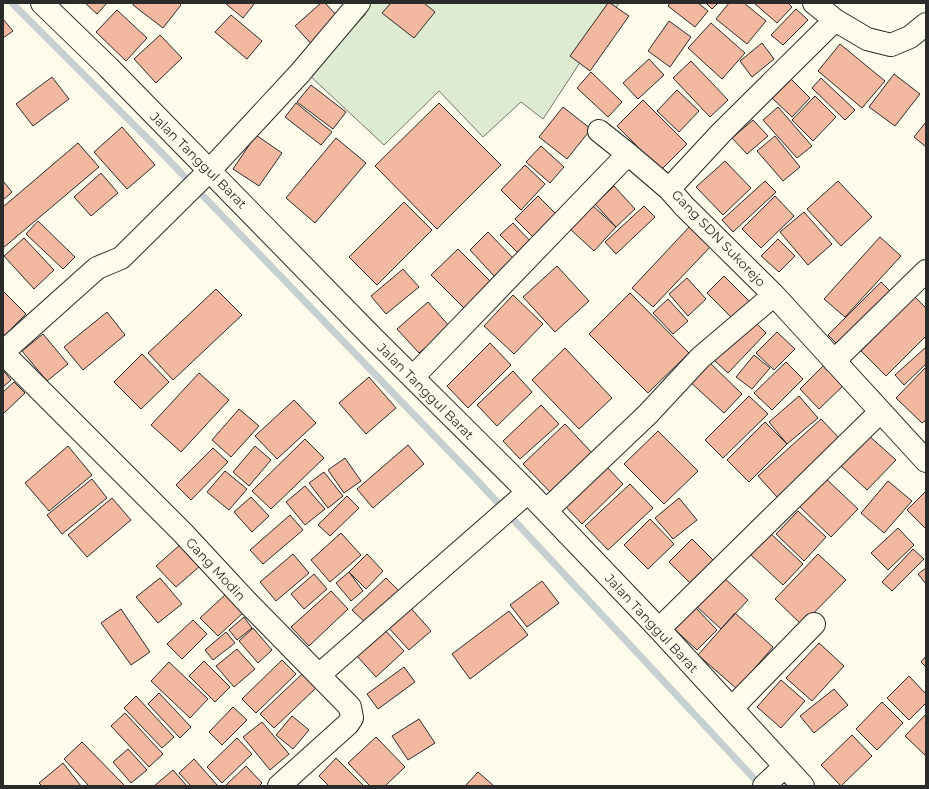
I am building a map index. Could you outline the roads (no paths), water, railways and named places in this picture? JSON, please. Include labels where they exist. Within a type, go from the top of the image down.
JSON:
[{"type":"street","name":"Jalan Tanggul Barat","points":[[42,3],[413,377],[522,497],[546,511],[659,629],[803,786]]},
{"type":"street","points":[[3,352],[97,268],[121,258],[209,171],[300,73],[359,3]]},
{"type":"street","points":[[814,3],[835,20],[867,39],[891,45],[910,37],[926,24]]},
{"type":"street","name":"Gang SDN Sukorejo","points":[[835,20],[721,133],[669,190],[774,295],[926,461]]},
{"type":"street","points":[[599,131],[669,190]]},
{"type":"street","points":[[413,377],[628,154]]},
{"type":"street","points":[[834,361],[926,271]]},
{"type":"street","points":[[546,511],[648,414],[700,358],[774,295]]},
{"type":"street","name":"Gang Modin","points":[[3,352],[183,533],[248,603],[350,707],[352,718],[348,724],[279,786]]},
{"type":"street","points":[[659,629],[880,412]]},
{"type":"street","points":[[319,675],[522,497]]},
{"type":"street","points":[[732,708],[814,624]]},
{"type":"street","points":[[764,786],[786,766]]},
{"type":"waterway","points":[[12,3],[159,150],[472,475],[761,786]]}]
